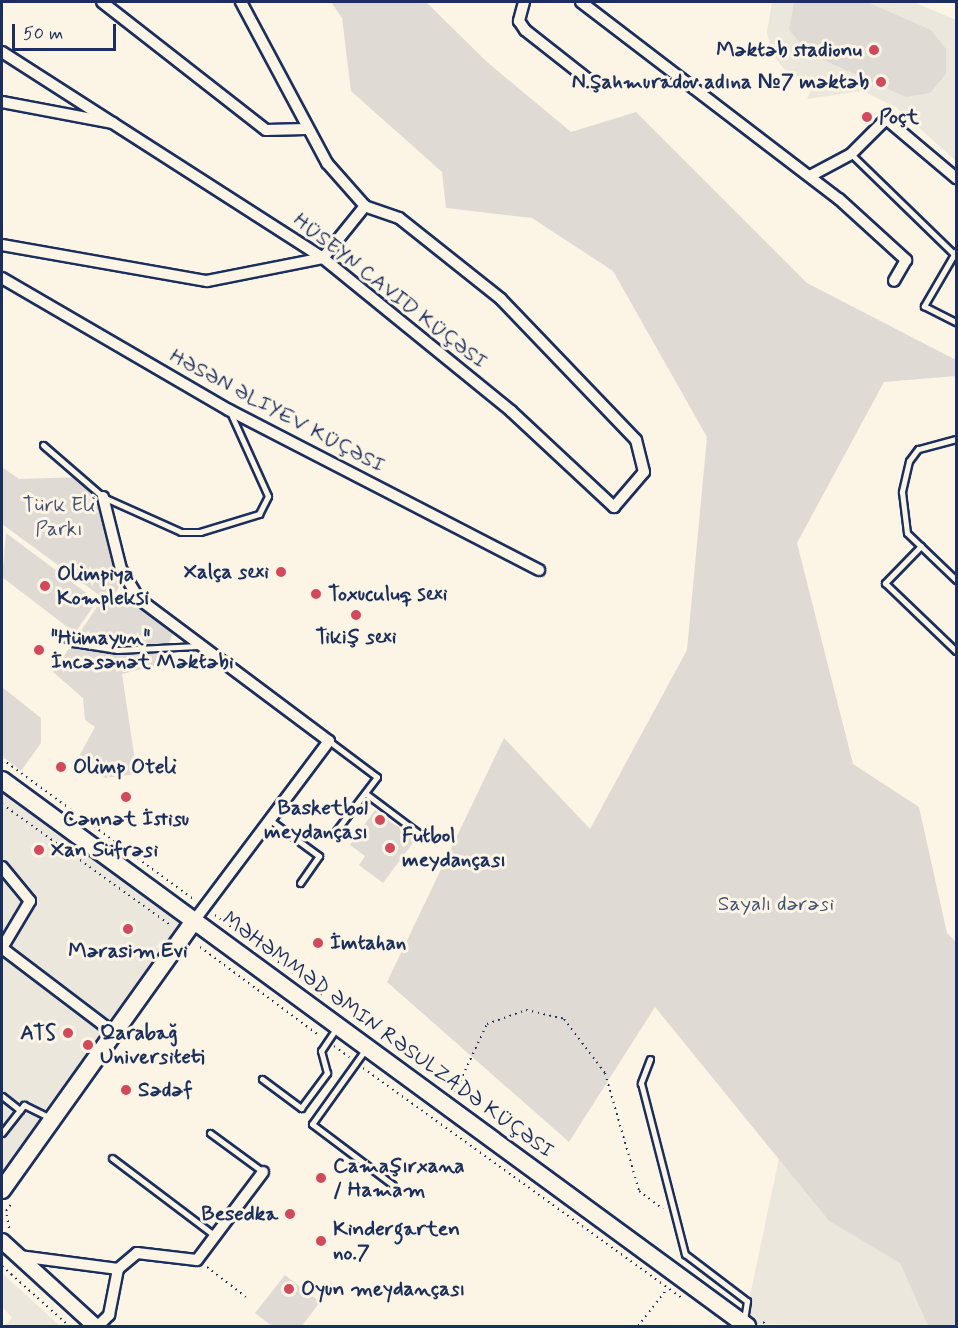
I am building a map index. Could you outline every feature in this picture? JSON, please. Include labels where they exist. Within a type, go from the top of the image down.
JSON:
[{"type":"main road","name":"MƏHƏMMƏD ƏMIN RƏSULZADƏ KÜÇƏSI","points":[[2,780],[450,1106],[672,1282],[745,1325]]},
{"type":"main road","points":[[2,1190],[194,921]]},
{"type":"street","points":[[102,2],[266,130],[306,129]]},
{"type":"street","points":[[2,244],[207,281],[323,258],[365,206],[327,163],[306,129],[241,2]]},
{"type":"street","points":[[524,2],[519,21],[525,30],[595,85]]},
{"type":"street","points":[[581,2],[810,176],[906,260],[894,281]]},
{"type":"street","name":"HÜSEYN CAVID KÜÇƏSI","points":[[2,52],[120,125],[323,258],[511,411],[614,507],[645,472],[636,440],[501,299],[399,218],[365,206]]},
{"type":"street","points":[[2,102],[120,125]]},
{"type":"street","points":[[810,176],[851,154],[886,119],[957,178]]},
{"type":"street","name":"HƏSƏN ƏLIYEV KÜÇƏSI","points":[[2,278],[229,410],[539,570]]},
{"type":"street","points":[[103,497],[121,569],[139,599],[329,741],[194,921]]},
{"type":"street","points":[[2,867],[30,901],[2,948],[114,1033]]},
{"type":"street","points":[[2,1241],[96,1326],[109,1315],[118,1269],[137,1253],[197,1260],[263,1172]]},
{"type":"street","points":[[19,1256],[118,1269]]},
{"type":"lane","points":[[851,154],[955,253],[924,306],[957,322]]},
{"type":"lane","points":[[43,445],[103,497],[181,532],[258,514],[268,496],[264,479],[229,410]]},
{"type":"lane","points":[[957,439],[918,449],[909,461],[903,516],[908,533],[957,580]]},
{"type":"lane","points":[[921,546],[885,583],[957,651]]},
{"type":"lane","points":[[58,633],[73,643],[117,650],[202,646]]},
{"type":"lane","points":[[329,741],[377,777],[332,836]]},
{"type":"lane","points":[[365,793],[421,835]]},
{"type":"lane","points":[[270,820],[320,856],[300,883]]},
{"type":"lane","points":[[262,1079],[301,1108],[327,1073],[321,1051],[338,1025]]},
{"type":"lane","points":[[367,1046],[312,1124],[393,1185]]},
{"type":"lane","points":[[650,1059],[641,1083],[685,1254],[747,1302],[745,1325]]},
{"type":"lane","points":[[2,1096],[20,1110]]},
{"type":"lane","points":[[2,1133],[24,1105],[52,1119]]},
{"type":"lane","points":[[210,1132],[263,1172]]},
{"type":"lane","points":[[112,1158],[215,1236]]},
{"type":"path","points":[[2,804],[172,926],[166,935]]},
{"type":"path","points":[[200,947],[356,1062],[672,1282],[685,1301]]},
{"type":"path","points":[[450,1106],[487,1024],[526,1010],[564,1019],[605,1073],[639,1191],[675,1218]]},
{"type":"path","points":[[197,1260],[246,1297]]},
{"type":"path","points":[[2,1266],[69,1326]]},
{"type":"path","points":[[638,1326],[672,1282]]},
{"type":"shaded area","name":"N.Şahmuradov adına №7 məktəb","points":[[772,2],[913,2],[956,20],[956,161],[896,107],[862,91],[807,99],[813,85],[784,69],[772,54],[767,32]]},
{"type":"shaded area","points":[[2,791],[180,922],[2,1172]]},
{"type":"shaded area","points":[[779,1158],[829,1221],[900,1262],[928,1326],[744,1324]]},
{"type":"shaded area","points":[[2,1273],[60,1326],[4,1326],[12,1318],[2,1306]]},
{"type":"green space","name":"Sayalı dərəsi","points":[[331,2],[426,2],[487,62],[571,132],[636,112],[807,283],[956,360],[956,376],[884,382],[797,543],[853,764],[919,807],[947,933],[956,942],[956,1326],[928,1326],[900,1263],[829,1221],[655,1007],[569,1142],[387,982],[504,738],[590,829],[687,650],[707,437],[613,271],[532,218],[446,208],[442,172],[351,91],[342,18]]},
{"type":"green space","name":"Məktəb stadionu","points":[[794,2],[867,2],[931,30],[946,49],[946,74],[930,93],[906,97],[810,54],[789,30]]},
{"type":"green space","name":"Türk Eli Parkı","points":[[2,467],[19,479],[81,477],[105,517],[122,582],[115,594],[174,630],[161,664],[122,674],[137,774],[105,778],[78,758],[95,727],[85,720],[83,698],[53,672],[103,598],[2,524]]},
{"type":"green space","name":"Olimpiya Kompleksi","points":[[6,533],[97,601],[75,633],[2,577]]},
{"type":"green space","points":[[2,687],[41,718],[41,743],[21,771],[2,756]]},
{"type":"green space","name":"Futbol meydançası","points":[[375,810],[415,840],[383,883],[359,865],[365,856],[350,845]]},
{"type":"green space","name":"Oyun meydançası","points":[[285,1275],[320,1302],[302,1326],[272,1326],[255,1313]]},
{"type":"place","name":"Məktəb stadionu","points":[[874,50]]},
{"type":"place","name":"N.Şahmuradov adına №7 məktəb","points":[[881,82]]},
{"type":"place","name":"Poçt","points":[[867,117]]},
{"type":"place","name":"Xalça sexi","points":[[281,572]]},
{"type":"place","name":"Olimpiya Kompleksi","points":[[45,586]]},
{"type":"place","name":"Toxuculuq sexi","points":[[316,594]]},
{"type":"place","name":"Tikiş sexi","points":[[356,615]]},
{"type":"place","name":"\"Hümayun\" İncəsənət Məktəbi","points":[[39,650]]},
{"type":"place","name":"Olimp Oteli","points":[[61,767]]},
{"type":"place","name":"Cənnət İstisu","points":[[126,797]]},
{"type":"place","name":"Basketbol meydançası","points":[[380,820]]},
{"type":"place","name":"Futbol meydançası","points":[[390,848]]},
{"type":"place","name":"Xan Süfrəsi","points":[[39,850]]},
{"type":"place","name":"Mərasim Evi","points":[[128,929]]},
{"type":"place","name":"İmtahan","points":[[318,943]]},
{"type":"place","name":"ATS","points":[[68,1033]]},
{"type":"place","name":"Qarabağ Universiteti","points":[[88,1045]]},
{"type":"place","name":"Sədəf","points":[[126,1090]]},
{"type":"place","name":"Camaşırxana / Hamam","points":[[321,1178]]},
{"type":"place","name":"Besedka","points":[[290,1214]]},
{"type":"place","name":"Kindergarten no.7","points":[[321,1241]]},
{"type":"place","name":"Oyun meydançası","points":[[289,1289]]}]
